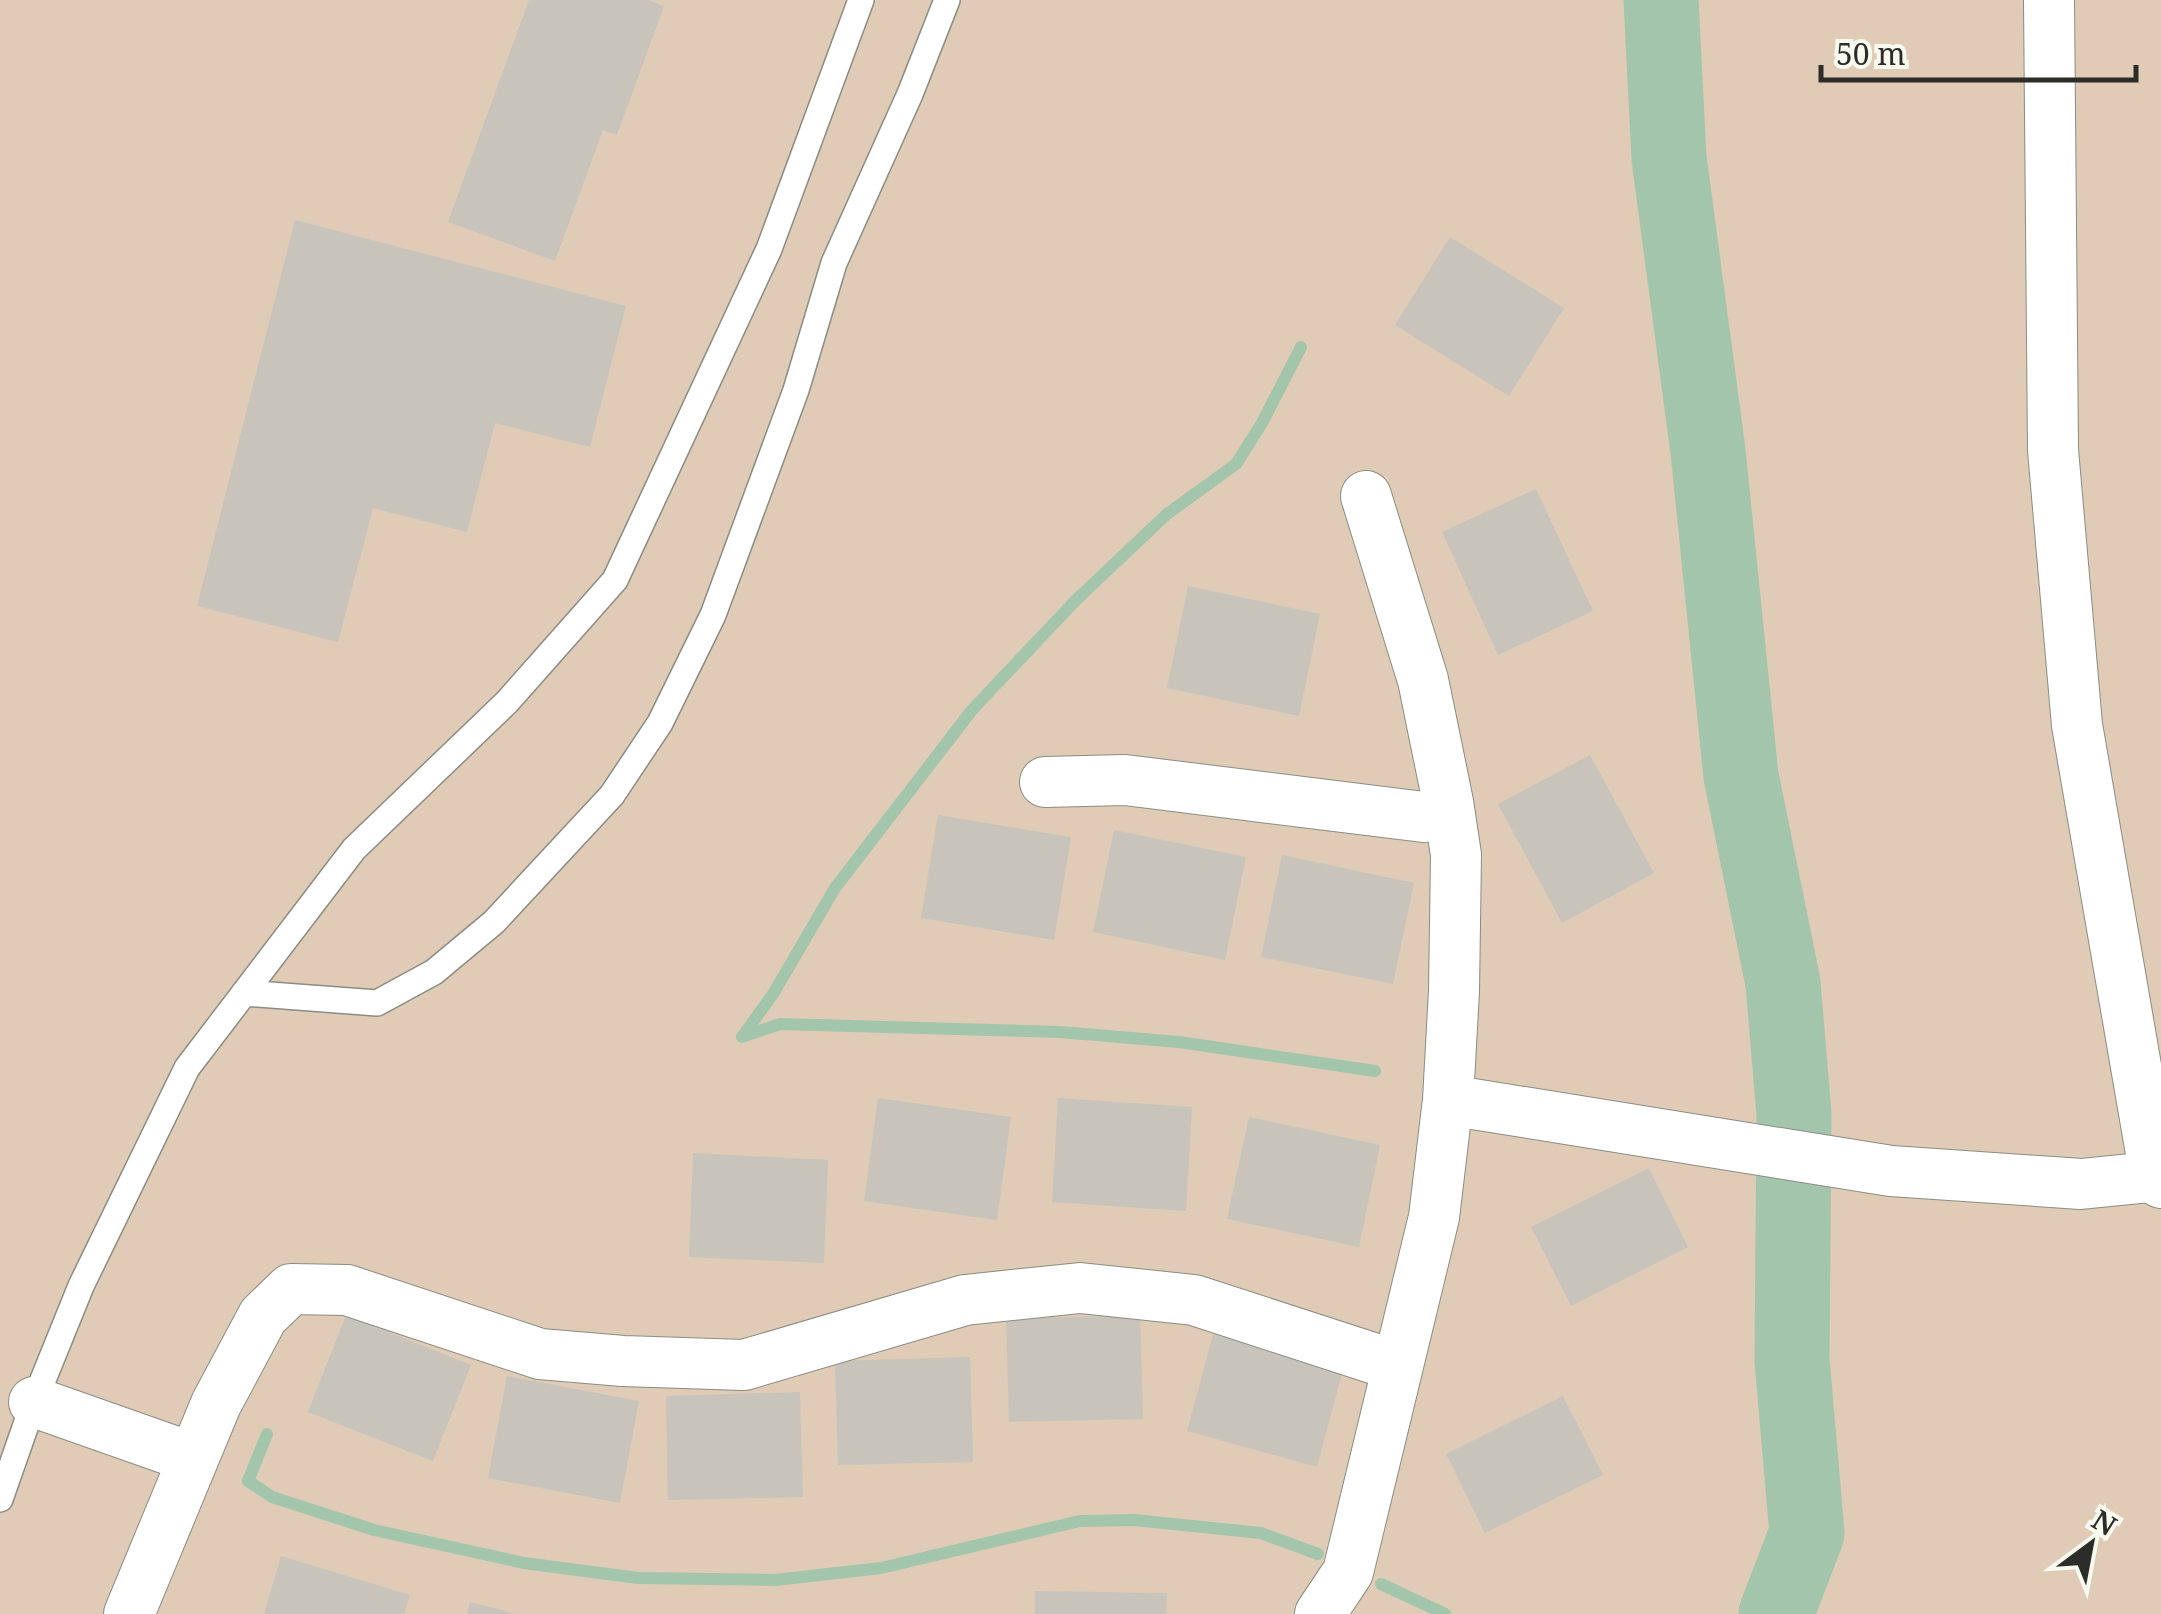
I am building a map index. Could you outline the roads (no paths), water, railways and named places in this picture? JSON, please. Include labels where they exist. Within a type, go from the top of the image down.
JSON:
[{"type":"street","points":[[1448,1100],[1890,1170],[2081,1184],[2160,1180],[2076,725],[2053,450],[2049,0]]},
{"type":"street","points":[[1320,1614],[1348,1572],[1434,1217],[1448,1100],[1454,990],[1456,855],[1448,808],[1423,680],[1366,496]]},
{"type":"street","points":[[1045,782],[1125,780],[1424,817],[1448,808]]},
{"type":"street","points":[[129,1614],[216,1404],[264,1316],[290,1289],[347,1290],[540,1354],[623,1362],[744,1365],[965,1300],[1080,1288],[1194,1300],[1397,1366]]},
{"type":"street","points":[[34,1402],[192,1458]]},
{"type":"lane","points":[[0,1499],[81,1286],[186,1068],[354,849],[507,702],[615,580],[770,249],[861,0]]},
{"type":"lane","points":[[244,993],[377,1003],[434,972],[494,922],[612,796],[660,723],[713,615],[796,390],[834,263],[910,94],[947,0]]},
{"type":"waterway","points":[[1661,0],[1669,158],[1708,451],[1741,776],[1783,983],[1794,1114],[1792,1360],[1807,1533],[1776,1614]]},
{"type":"waterway","points":[[742,1037],[773,994],[835,888],[972,710],[1076,600],[1167,514],[1236,464],[1301,347]]},
{"type":"waterway","points":[[744,1036],[780,1024],[1060,1032],[1179,1042],[1375,1071]]},
{"type":"waterway","points":[[267,1434],[248,1481],[272,1497],[374,1530],[524,1563],[638,1578],[775,1580],[881,1568],[1080,1521],[1134,1520],[1261,1533],[1318,1554]]},
{"type":"waterway","points":[[1381,1584],[1445,1614]]}]
